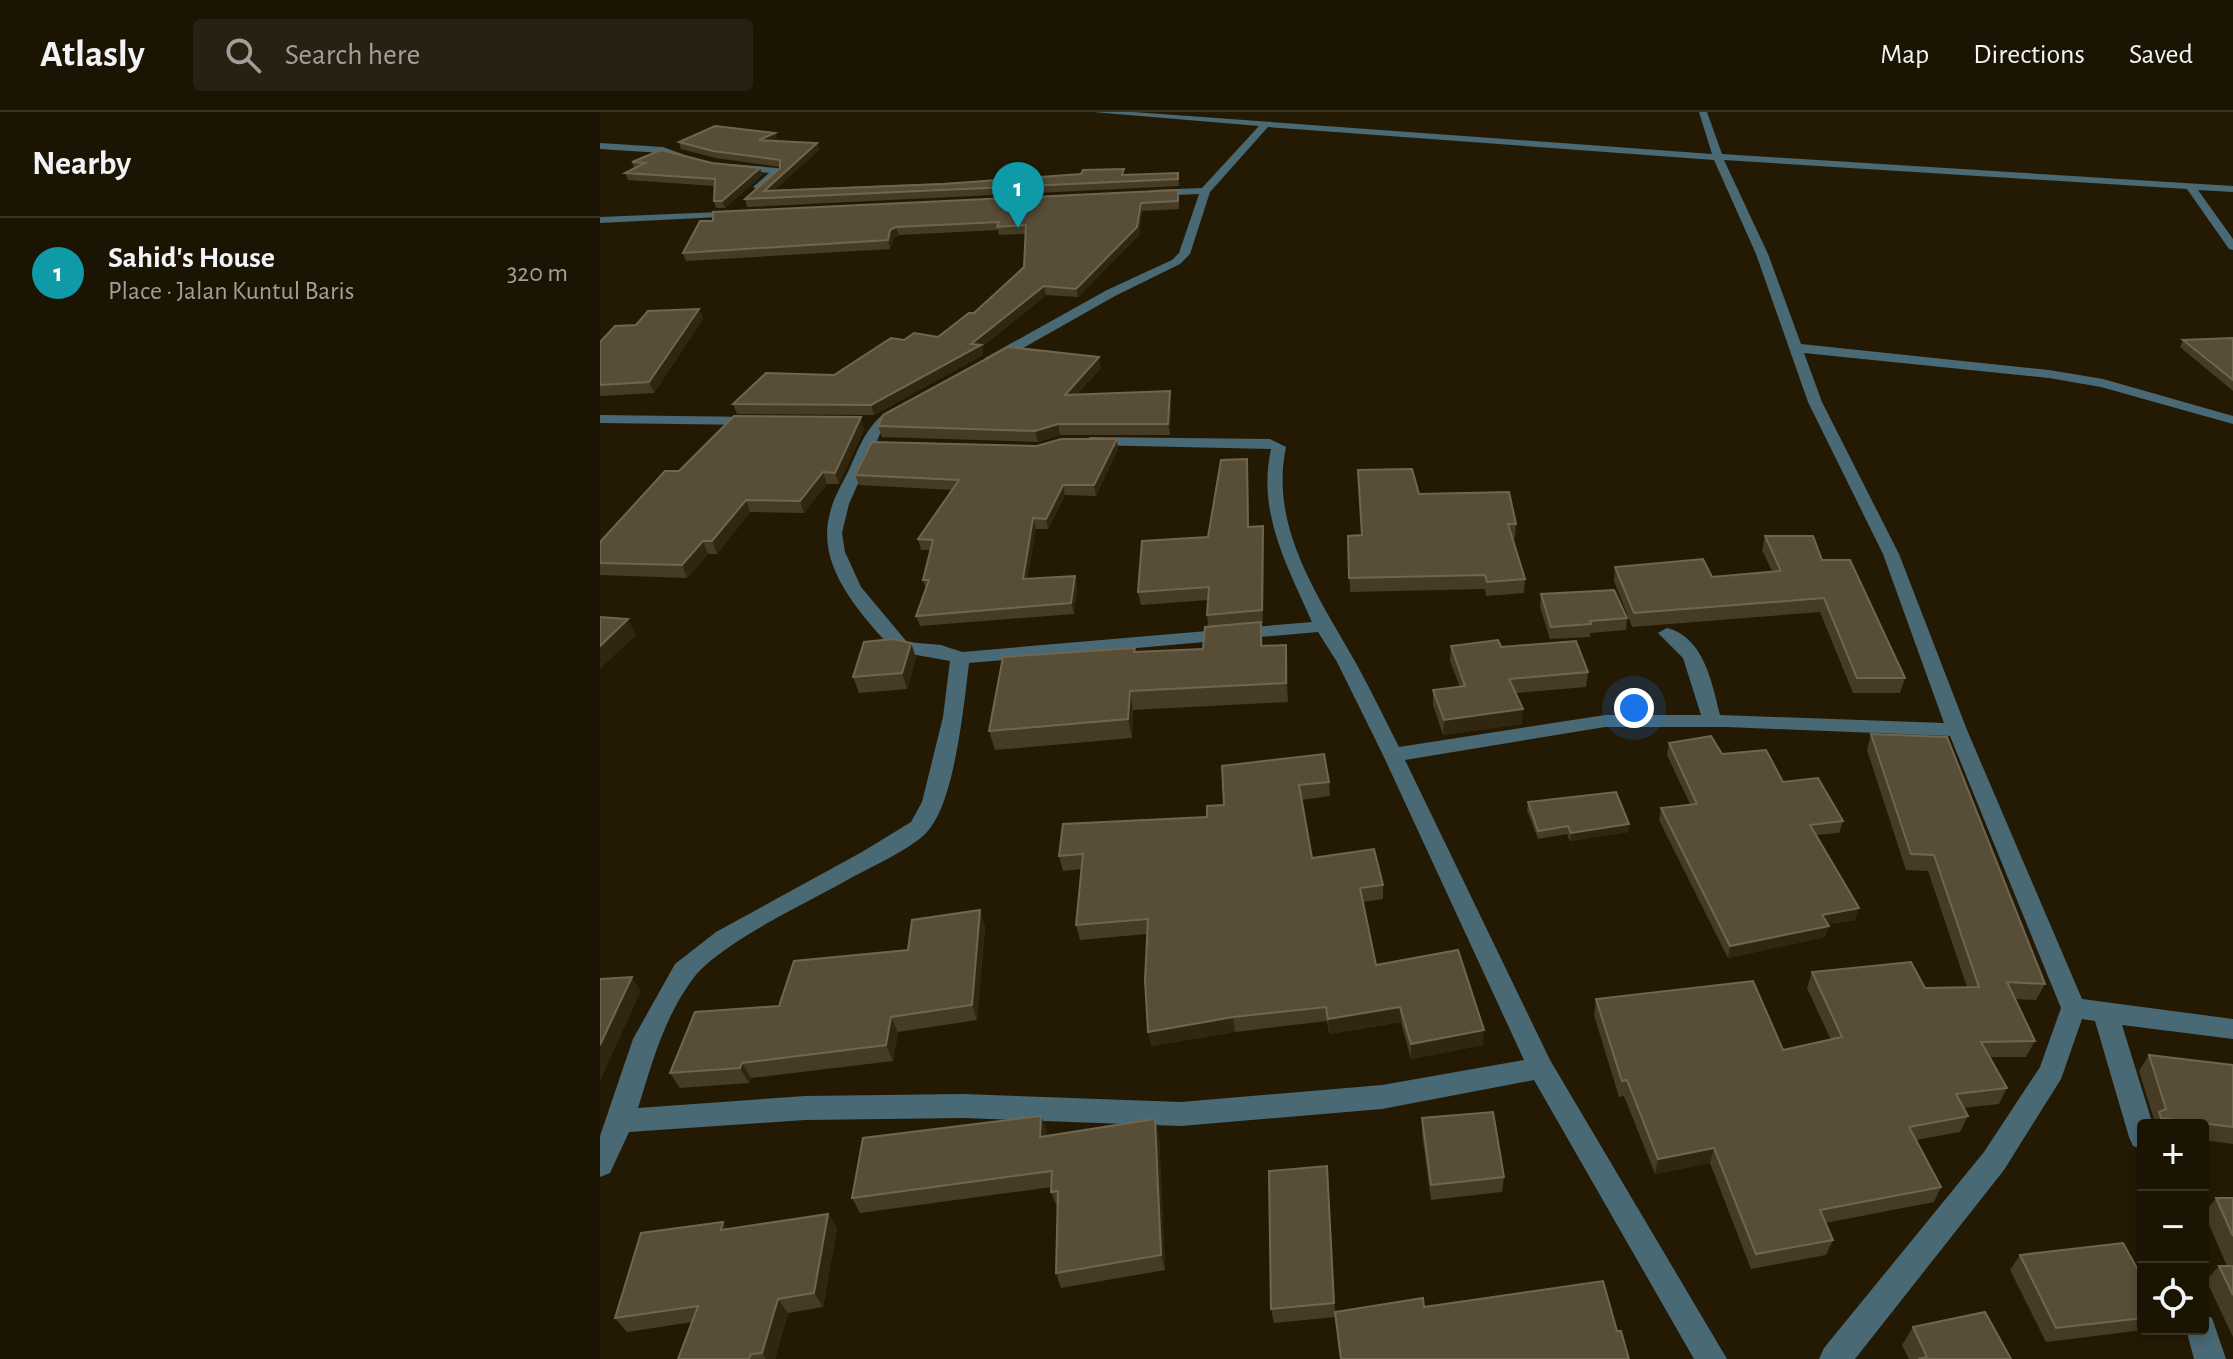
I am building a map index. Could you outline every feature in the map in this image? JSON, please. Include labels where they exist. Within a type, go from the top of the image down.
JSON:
[{"type":"street","points":[[1097,112],[1718,157],[2233,189]]},
{"type":"street","points":[[1703,112],[1718,157],[1762,254],[1815,402],[1891,554],[1957,730],[2073,1008],[2052,1071],[1994,1161],[1835,1359]]},
{"type":"street","points":[[971,372],[1111,293],[1176,262],[1184,254],[1205,191],[1266,124]]},
{"type":"street","points":[[600,146],[663,150],[707,162]]},
{"type":"street","points":[[727,166],[777,171],[749,197]]},
{"type":"street","points":[[2189,185],[2233,247]]},
{"type":"street","points":[[1142,194],[1205,191]]},
{"type":"street","points":[[600,220],[739,210]]},
{"type":"street","points":[[1797,348],[2049,374],[2103,383],[2233,420]]},
{"type":"street","points":[[917,400],[870,422],[875,444],[836,515],[834,533],[841,564],[868,610],[901,647],[941,651],[960,658],[1323,626]]},
{"type":"street","points":[[600,419],[768,421]]},
{"type":"street","points":[[1072,441],[1243,442],[1270,443],[1279,447],[1273,485],[1276,521],[1323,626],[1346,662],[1393,755],[1541,1068],[1711,1359]]},
{"type":"street","points":[[1667,633],[1684,643],[1700,680],[1712,721]]},
{"type":"street","points":[[600,1164],[621,1121],[646,1039],[684,971],[724,938],[870,858],[919,827],[933,802],[953,717],[960,658]]},
{"type":"street","points":[[1393,755],[1605,721],[1712,721],[1957,730]]},
{"type":"street","points":[[2073,1008],[2233,1029]]},
{"type":"street","points":[[2105,1011],[2138,1119]]},
{"type":"street","points":[[621,1121],[805,1108],[963,1106],[1181,1114],[1382,1097],[1541,1068]]},
{"type":"street","points":[[2203,1335],[2210,1359]]},
{"type":"building","points":[[715,126],[775,133],[759,140],[817,143],[764,191],[943,184],[1081,174],[1083,170],[1124,169],[1122,175],[1178,173],[1178,179],[745,199],[780,168],[780,160],[713,151],[679,142]]},
{"type":"building","points":[[661,150],[712,163],[760,168],[722,201],[714,201],[715,179],[625,173],[645,163],[632,162]]},
{"type":"building","points":[[1178,190],[1178,201],[1141,203],[1137,227],[1076,289],[1044,286],[971,344],[981,345],[871,405],[733,404],[766,373],[834,375],[891,338],[904,340],[914,333],[938,337],[969,313],[974,313],[1024,267],[1026,225],[997,227],[999,222],[896,227],[890,230],[888,240],[683,253],[700,221],[713,221],[713,212]]},
{"type":"building","points":[[699,309],[649,382],[600,385],[600,342],[615,326],[636,325],[648,311]]},
{"type":"building","points":[[2233,338],[2233,380],[2183,340]]},
{"type":"building","points":[[1008,347],[1099,357],[1065,395],[1170,391],[1168,424],[1058,424],[1035,431],[878,426],[883,415]]},
{"type":"building","points":[[734,416],[861,417],[835,473],[823,472],[800,501],[746,500],[712,541],[703,541],[682,565],[600,563],[600,542],[665,471],[679,471]]},
{"type":"building","points":[[1061,439],[1117,439],[1094,485],[1063,485],[1046,519],[1033,518],[1023,579],[1075,576],[1071,603],[916,616],[929,580],[923,580],[933,540],[918,539],[959,480],[855,475],[872,442],[1037,446]]},
{"type":"building","points":[[1247,459],[1248,527],[1263,526],[1262,610],[1207,615],[1209,587],[1138,592],[1142,541],[1208,537],[1221,460]]},
{"type":"building","points":[[1412,469],[1419,494],[1509,492],[1516,524],[1508,524],[1525,579],[1487,582],[1485,575],[1349,578],[1348,536],[1362,535],[1358,470]]},
{"type":"building","points":[[1765,536],[1813,536],[1822,560],[1850,560],[1905,678],[1857,678],[1824,598],[1634,613],[1615,567],[1703,559],[1712,577],[1781,571]]},
{"type":"building","points":[[1614,590],[1627,618],[1551,627],[1541,594]]},
{"type":"building","points":[[600,617],[628,619],[600,646]]},
{"type":"building","points":[[1261,622],[1261,646],[1286,645],[1286,683],[1130,691],[1128,719],[989,731],[1003,657],[1135,648],[1134,652],[1203,649],[1205,627]]},
{"type":"building","points":[[893,639],[911,643],[902,673],[853,677],[864,642]]},
{"type":"building","points":[[1498,640],[1501,647],[1576,641],[1588,672],[1509,679],[1523,709],[1444,720],[1433,690],[1465,686],[1451,646]]},
{"type":"building","points":[[1871,734],[1947,737],[2045,984],[2007,982],[2035,1041],[1981,1042],[2007,1088],[1956,1094],[1968,1116],[1909,1127],[1941,1187],[1820,1210],[1833,1240],[1756,1254],[1714,1148],[1658,1159],[1627,1080],[1622,1081],[1596,999],[1753,981],[1783,1050],[1842,1037],[1812,972],[1911,962],[1925,988],[1979,987],[1934,855],[1911,854]]},
{"type":"building","points":[[1711,736],[1722,754],[1766,750],[1783,782],[1818,778],[1843,821],[1810,825],[1859,908],[1822,915],[1829,926],[1730,946],[1661,808],[1697,804],[1669,743]]},
{"type":"building","points":[[1324,754],[1329,782],[1299,785],[1312,858],[1374,849],[1383,885],[1360,888],[1376,965],[1458,950],[1484,1030],[1411,1044],[1400,1007],[1328,1019],[1326,1007],[1233,1017],[1148,1032],[1145,980],[1148,919],[1076,925],[1083,854],[1059,856],[1063,824],[1207,817],[1207,806],[1224,805],[1222,766]]},
{"type":"building","points":[[1616,792],[1629,824],[1571,833],[1568,826],[1538,831],[1528,802]]},
{"type":"building","points":[[980,910],[972,1005],[891,1017],[886,1045],[742,1063],[740,1068],[670,1073],[695,1012],[779,1006],[794,961],[908,950],[912,920]]},
{"type":"building","points":[[632,977],[600,1045],[600,979]]},
{"type":"building","points":[[2149,1055],[2233,1065],[2233,1127],[2209,1124],[2209,1119],[2161,1118],[2159,1112],[2166,1109]]},
{"type":"building","points":[[1493,1112],[1504,1177],[1431,1185],[1422,1118]]},
{"type":"building","points":[[1041,1116],[1040,1137],[1155,1119],[1161,1255],[1056,1273],[1058,1191],[1051,1192],[1052,1171],[852,1198],[863,1138]]},
{"type":"building","points":[[1327,1166],[1334,1303],[1271,1309],[1269,1171]]},
{"type":"building","points":[[2216,1198],[2233,1198],[2233,1236]]},
{"type":"building","points":[[828,1214],[814,1293],[778,1299],[762,1353],[751,1354],[749,1359],[678,1359],[698,1306],[615,1318],[641,1233],[723,1222],[721,1230]]},
{"type":"building","points":[[2123,1243],[2137,1268],[2137,1319],[2056,1328],[2020,1255]]},
{"type":"building","points":[[2219,1266],[2233,1266],[2233,1295]]},
{"type":"building","points":[[1603,1281],[1617,1331],[1621,1331],[1629,1359],[1341,1359],[1335,1312],[1423,1298],[1424,1307]]},
{"type":"building","points":[[1985,1312],[2011,1359],[1918,1359],[1927,1357],[1913,1327]]},
{"type":"place","name":"Sahid's House","points":[[1018,228]]}]
